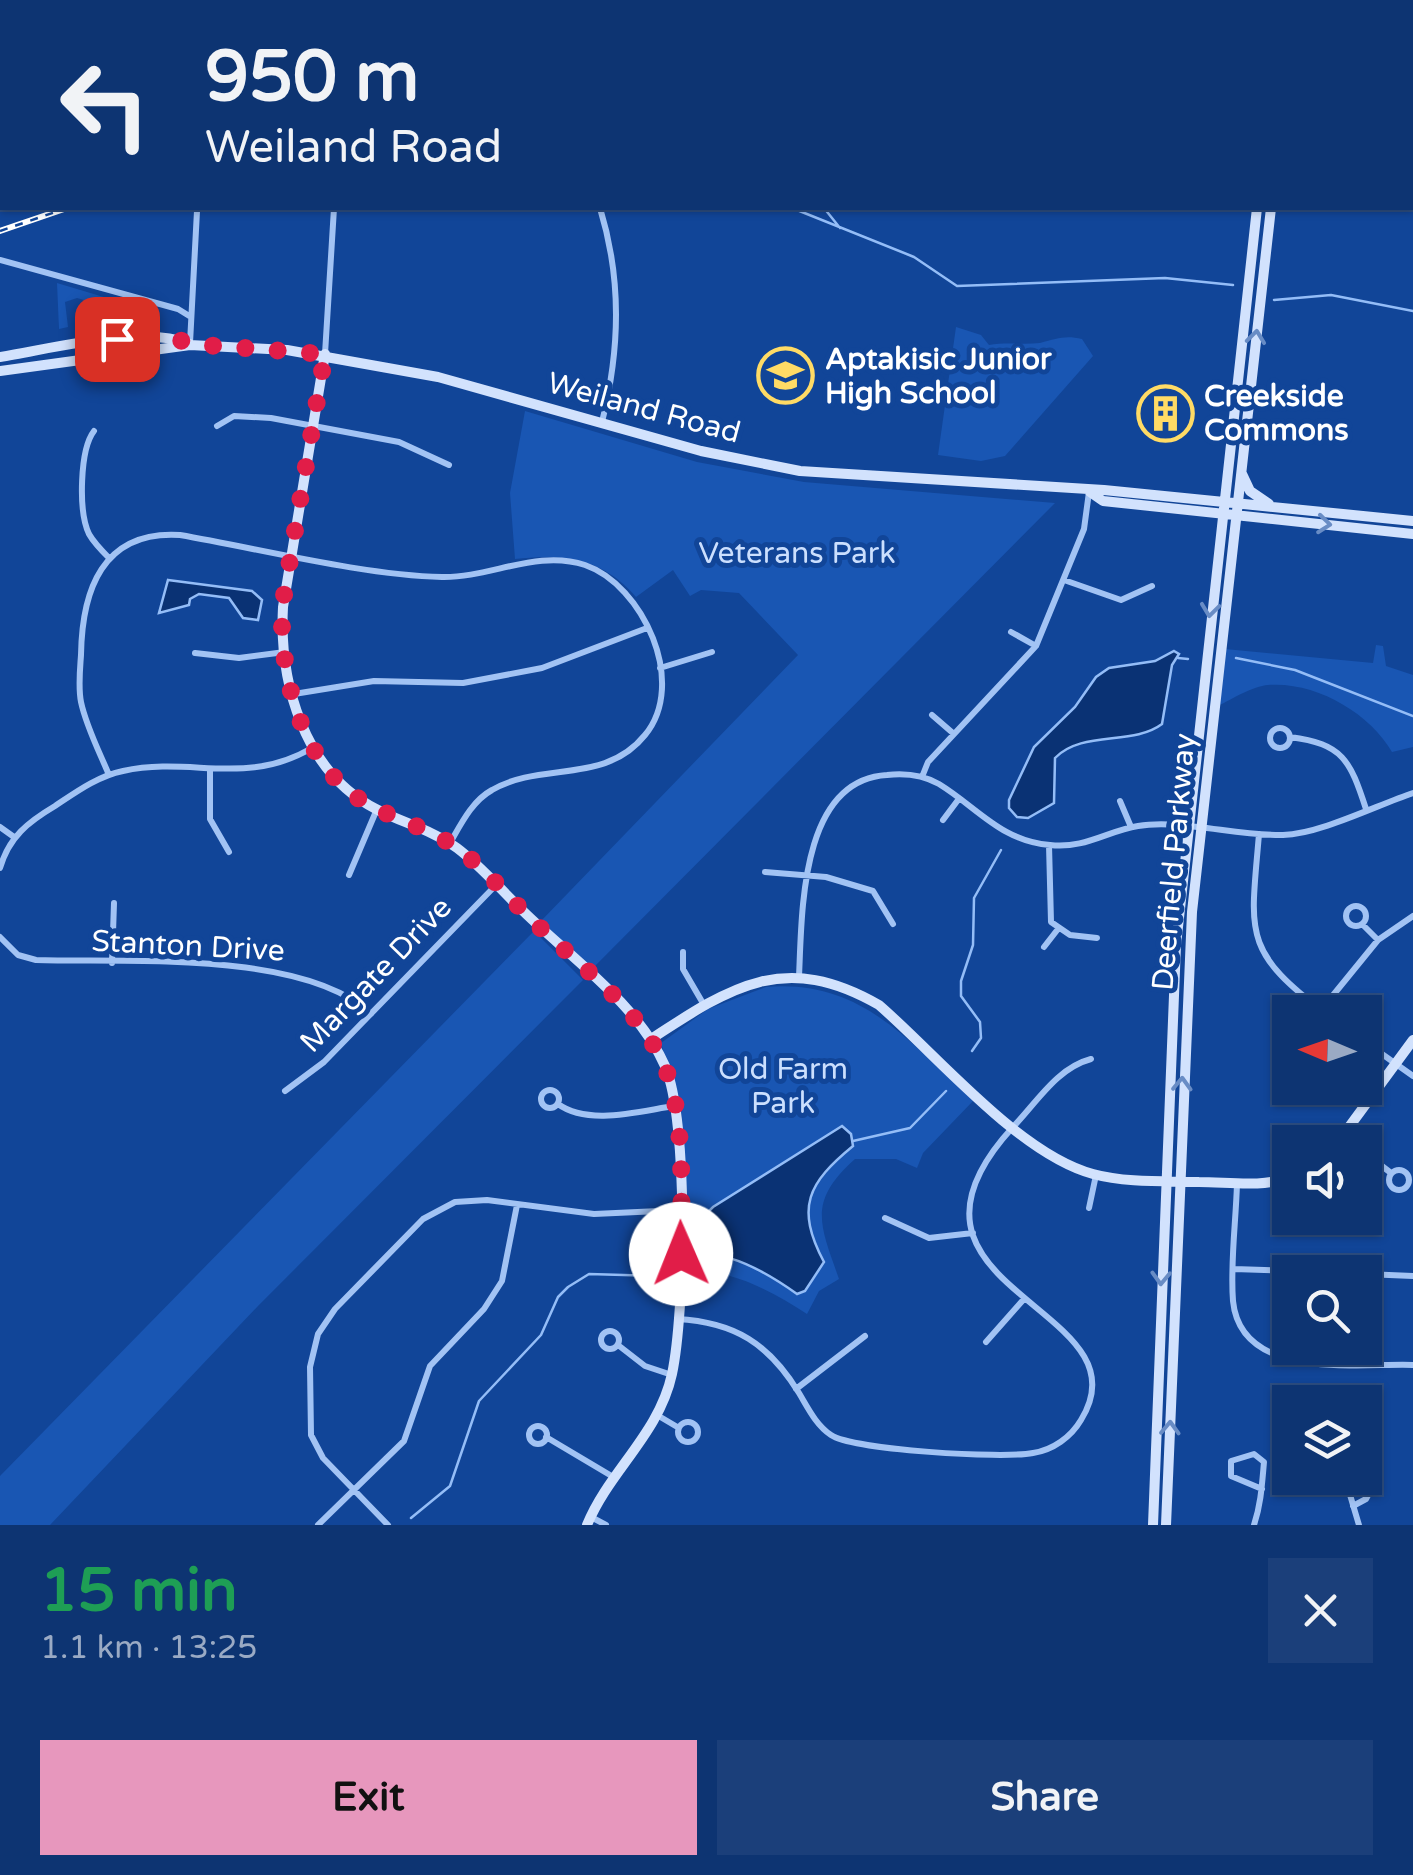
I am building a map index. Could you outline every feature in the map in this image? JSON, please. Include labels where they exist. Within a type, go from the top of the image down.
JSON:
[{"type":"main road","name":"Deerfield Parkway","points":[[1166,1525],[1178,1181],[1200,829],[1257,210]]},
{"type":"main road","name":"Deerfield Parkway","points":[[1152,1525],[1165,1180],[1186,829],[1230,508],[1241,466],[1271,210]]},
{"type":"main road","points":[[2,355],[117,339],[174,338],[190,344]]},
{"type":"main road","name":"Weiland Road","points":[[190,344],[325,354],[438,376],[700,451],[800,471],[1090,492],[1413,534]]},
{"type":"main road","points":[[0,370],[190,344]]},
{"type":"main road","points":[[325,354],[282,619],[294,694],[312,748],[340,784],[377,810],[450,843],[496,884],[650,1039],[669,1077],[675,1106],[680,1210],[672,1374],[657,1416],[589,1521]]},
{"type":"main road","points":[[1241,466],[1250,491],[1275,507]]},
{"type":"main road","name":"Weiland Road","points":[[1230,508],[1275,507],[1413,521]]},
{"type":"main road","points":[[650,1039],[748,983],[799,977],[853,990],[879,1005],[1050,1156],[1096,1175],[1178,1181],[1272,1179]]},
{"type":"main road","points":[[1354,1125],[1413,1040]]},
{"type":"street","points":[[325,354],[334,210]]},
{"type":"street","points":[[601,210],[612,255],[618,309],[615,363],[602,423]]},
{"type":"street","points":[[190,344],[197,211]]},
{"type":"street","points":[[0,260],[178,309],[190,317]]},
{"type":"street","points":[[217,426],[234,416],[312,425],[399,442],[449,465]]},
{"type":"street","points":[[94,430],[84,443],[83,512],[88,532],[110,560]]},
{"type":"street","points":[[922,777],[928,762],[1036,646],[1084,529],[1090,492]]},
{"type":"street","points":[[108,775],[80,697],[83,605],[96,574],[128,545],[168,534],[445,577],[547,560],[580,563],[623,588],[646,628],[660,668],[658,712],[634,747],[603,766],[490,790],[468,813],[450,843]]},
{"type":"street","points":[[1064,580],[1121,600],[1152,586]]},
{"type":"street","points":[[294,694],[374,681],[463,683],[542,668],[646,628]]},
{"type":"street","points":[[1011,632],[1036,646]]},
{"type":"street","points":[[195,654],[239,658],[286,652]]},
{"type":"street","points":[[660,668],[712,652]]},
{"type":"street","points":[[932,715],[954,734]]},
{"type":"street","points":[[1290,737],[1314,740],[1344,757],[1366,809]]},
{"type":"street","points":[[0,868],[14,837],[32,820],[108,775],[149,767],[268,768],[312,748]]},
{"type":"street","points":[[210,770],[210,819],[229,852]]},
{"type":"street","points":[[799,977],[803,906],[823,818],[844,790],[871,776],[922,777],[1005,833],[1049,846],[1081,846],[1131,828],[1289,834],[1413,792]]},
{"type":"street","points":[[943,820],[958,800]]},
{"type":"street","points":[[1120,801],[1131,828]]},
{"type":"street","points":[[350,875],[377,810]]},
{"type":"street","points":[[0,827],[14,837]]},
{"type":"street","points":[[1259,834],[1252,915],[1258,946],[1282,980],[1301,995]]},
{"type":"street","points":[[1049,846],[1051,922],[1058,929],[1097,938]]},
{"type":"street","points":[[765,872],[810,875],[873,891],[893,924]]},
{"type":"street","name":"Margate Drive","points":[[285,1092],[324,1062],[496,884]]},
{"type":"street","points":[[112,963],[114,902]]},
{"type":"street","points":[[1335,995],[1378,940],[1413,916]]},
{"type":"street","points":[[1362,924],[1378,940]]},
{"type":"street","points":[[1044,947],[1058,929]]},
{"type":"street","name":"Stanton Drive","points":[[0,937],[27,958],[290,972],[346,992],[371,1014]]},
{"type":"street","points":[[683,952],[683,969],[704,1005]]},
{"type":"street","points":[[1382,1054],[1413,1076]]},
{"type":"street","points":[[677,1319],[706,1320],[746,1334],[771,1354],[821,1427],[851,1444],[1019,1454],[1043,1450],[1066,1439],[1084,1415],[1091,1393],[1084,1352],[1072,1337],[990,1268],[973,1233],[971,1205],[979,1171],[1014,1128],[1070,1064],[1090,1059]]},
{"type":"street","points":[[558,1104],[570,1111],[603,1114],[675,1106]]},
{"type":"street","points":[[1382,1166],[1391,1173]]},
{"type":"street","points":[[1089,1208],[1096,1175]]},
{"type":"street","points":[[1237,1182],[1233,1299],[1238,1320],[1265,1351],[1302,1361],[1413,1366]]},
{"type":"street","points":[[388,1525],[323,1458],[312,1436],[310,1367],[318,1334],[334,1309],[436,1209],[467,1200],[594,1214],[680,1210]]},
{"type":"street","points":[[314,1524],[398,1450],[430,1366],[494,1296],[507,1267],[517,1205]]},
{"type":"street","points":[[885,1218],[930,1238],[973,1233]]},
{"type":"street","points":[[1234,1269],[1272,1270]]},
{"type":"street","points":[[1382,1275],[1413,1276]]},
{"type":"street","points":[[986,1342],[1024,1299]]},
{"type":"street","points":[[796,1389],[865,1336]]},
{"type":"street","points":[[618,1345],[644,1366],[672,1374]]},
{"type":"street","points":[[657,1416],[679,1428]]},
{"type":"street","points":[[546,1437],[616,1478]]},
{"type":"street","points":[[1254,1525],[1262,1488],[1264,1462],[1260,1456],[1232,1461],[1229,1472],[1234,1479],[1262,1488]]},
{"type":"street","points":[[1350,1495],[1359,1525]]},
{"type":"street","points":[[1353,1506],[1368,1495]]},
{"type":"street","points":[[589,1521],[606,1525]]},
{"type":"green space","points":[[57,283],[147,310],[152,317],[148,326],[135,328],[125,312],[77,298],[65,302],[68,327],[59,329]]},
{"type":"green space","points":[[956,327],[981,335],[989,345],[1040,343],[1065,337],[1082,339],[1093,356],[1005,456],[981,461],[938,455]]},
{"type":"green space","name":"Veterans Park","points":[[525,411],[697,462],[804,482],[1055,503],[591,970],[541,921],[798,655],[739,593],[701,590],[690,596],[673,570],[636,597],[610,574],[581,561],[550,557],[515,559],[510,493]]},
{"type":"green space","points":[[1376,645],[1383,646],[1386,666],[1413,675],[1413,747],[1392,752],[1355,713],[1304,688],[1262,686],[1218,706],[1225,649],[1373,663]]},
{"type":"green space","points":[[534,931],[583,980],[258,1306],[50,1525],[0,1525],[0,1476]]},
{"type":"green space","name":"Old Farm Park","points":[[766,987],[800,987],[856,1004],[904,1036],[973,1101],[923,1153],[917,1168],[896,1159],[855,1159],[840,1174],[824,1201],[822,1214],[839,1279],[819,1291],[807,1314],[734,1277],[686,1271],[682,1116],[661,1043],[708,1009]]},
{"type":"shaded area","points":[[168,580],[252,591],[262,600],[258,620],[243,618],[229,598],[199,594],[190,599],[189,605],[159,613]]},
{"type":"shaded area","points":[[1174,651],[1179,654],[1172,665],[1162,724],[1137,735],[1066,749],[1055,758],[1054,803],[1028,818],[1017,817],[1009,808],[1009,800],[1034,747],[1075,707],[1096,677],[1109,668],[1155,661]]},
{"type":"shaded area","points":[[842,1126],[851,1134],[853,1146],[825,1172],[811,1197],[810,1226],[824,1262],[805,1291],[797,1294],[738,1261],[702,1254],[706,1214],[713,1207]]},
{"type":"waterway","points":[[797,210],[914,257],[957,286],[1165,278],[1233,285]]},
{"type":"waterway","points":[[826,210],[840,228]]},
{"type":"waterway","points":[[1274,300],[1331,295],[1413,311]]},
{"type":"waterway","points":[[1178,658],[1188,659]]},
{"type":"waterway","points":[[1236,658],[1295,670],[1413,716]]},
{"type":"waterway","points":[[972,1051],[981,1038],[980,1022],[961,996],[961,981],[973,945],[974,898],[1001,850]]},
{"type":"waterway","points":[[853,1141],[910,1128],[946,1091]]},
{"type":"waterway","points":[[411,1518],[450,1486],[479,1401],[541,1335],[558,1297],[568,1287],[589,1274],[658,1276]]},
{"type":"railway","points":[[0,231],[61,210]]},
{"type":"place","name":"Aptakisic Junior High School","points":[[786,376]]},
{"type":"place","name":"Creekside Commons","points":[[1165,413]]},
{"type":"route","points":[[117,339],[174,338],[190,344],[325,354],[282,607],[283,634],[304,732],[322,764],[359,799],[436,834],[475,863],[650,1039],[669,1077],[675,1106],[681,1254]]}]
